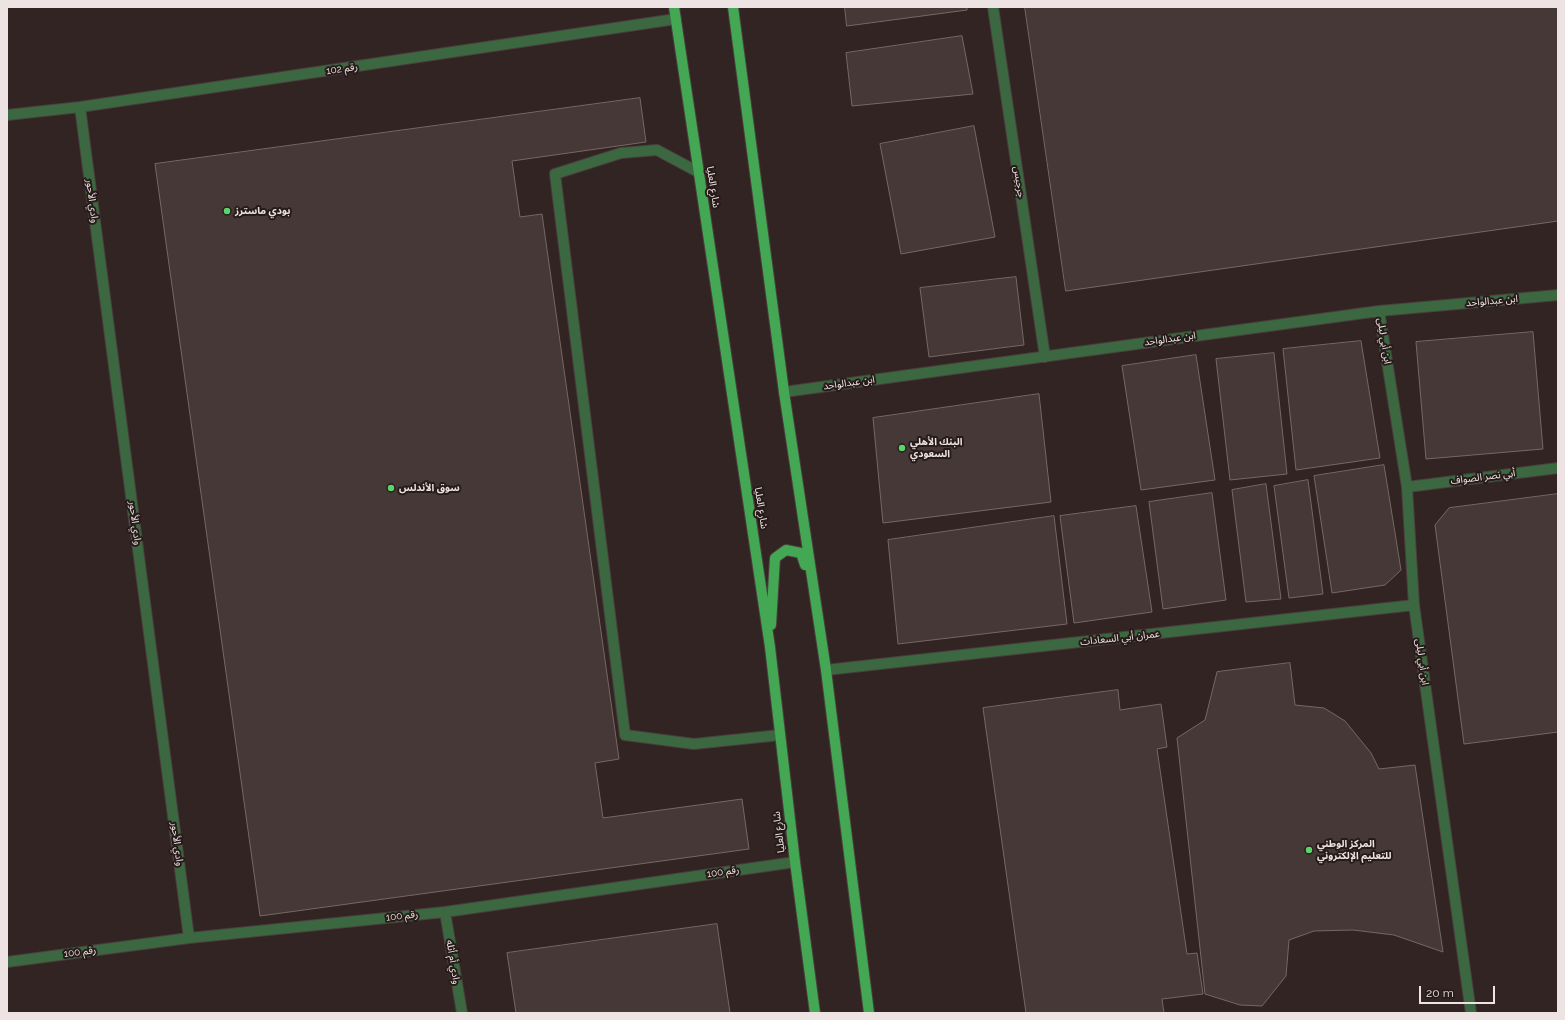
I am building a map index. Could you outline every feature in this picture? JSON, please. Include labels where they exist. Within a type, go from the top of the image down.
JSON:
[{"type":"main road","name":"شارع العليا","points":[[674,7],[770,647],[795,862],[815,1013]]},
{"type":"main road","points":[[733,7],[784,392],[826,670],[869,1013]]},
{"type":"main road","points":[[770,647],[775,558],[786,550],[801,553],[818,618]]},
{"type":"street","name":"جرجيس","points":[[993,7],[1045,356]]},
{"type":"street","name":"رقم 102","points":[[7,115],[80,107],[676,19]]},
{"type":"street","name":"وادي الأحور","points":[[80,107],[189,938]]},
{"type":"street","points":[[698,172],[657,150],[620,154],[555,174],[625,735],[694,744],[780,735]]},
{"type":"street","name":"ابن عبدالواحد","points":[[784,392],[1379,311],[1558,295]]},
{"type":"street","name":"ابن أبي ليلى","points":[[1379,311],[1407,487],[1414,605],[1471,1013]]},
{"type":"street","name":"أبي نصر الصواف","points":[[1407,487],[1558,468]]},
{"type":"street","name":"عمران أبي السعادات","points":[[826,670],[1414,605]]},
{"type":"street","name":"رقم 100","points":[[7,962],[189,938],[445,912],[795,862]]},
{"type":"street","name":"وادي أم أثله","points":[[445,912],[462,1013]]},
{"type":"building","points":[[845,7],[967,7],[967,10],[847,26]]},
{"type":"building","points":[[1025,7],[1558,7],[1558,221],[1066,291]]},
{"type":"building","points":[[962,36],[973,94],[852,106],[846,53]]},
{"type":"building","name":"سوق الأندلس","points":[[640,98],[646,142],[512,161],[520,217],[542,214],[619,759],[595,763],[603,818],[742,799],[749,849],[260,916],[155,164]]},
{"type":"building","points":[[974,126],[995,237],[901,254],[880,144]]},
{"type":"building","points":[[1016,277],[1024,345],[929,357],[920,288]]},
{"type":"building","points":[[1533,332],[1543,449],[1426,459],[1416,342]]},
{"type":"building","points":[[1361,341],[1380,458],[1296,470],[1283,349]]},
{"type":"building","points":[[1274,353],[1287,474],[1230,480],[1216,359]]},
{"type":"building","points":[[1196,355],[1215,480],[1141,490],[1122,366]]},
{"type":"building","points":[[1039,394],[1051,502],[883,523],[873,418]]},
{"type":"building","points":[[1384,465],[1401,570],[1385,585],[1332,593],[1314,476]]},
{"type":"building","points":[[1308,480],[1323,594],[1289,598],[1274,486]]},
{"type":"building","points":[[1266,484],[1281,599],[1246,602],[1232,490]]},
{"type":"building","points":[[1212,493],[1226,600],[1163,609],[1149,502]]},
{"type":"building","points":[[1558,494],[1558,732],[1464,744],[1435,525],[1449,508]]},
{"type":"building","points":[[1136,506],[1152,612],[1074,623],[1060,516]]},
{"type":"building","points":[[1054,516],[1067,624],[898,644],[888,540]]},
{"type":"building","name":"المركز الوطني للتعليم الإلكتروني","points":[[1290,663],[1295,705],[1324,708],[1345,721],[1371,753],[1379,769],[1415,765],[1443,952],[1394,935],[1353,930],[1314,931],[1289,940],[1286,976],[1262,1006],[1240,1005],[1205,994],[1177,738],[1205,720],[1217,672]]},
{"type":"building","points":[[1118,690],[1120,710],[1161,704],[1167,747],[1157,749],[1187,954],[1197,953],[1203,994],[1162,999],[1164,1013],[1026,1013],[983,708]]},
{"type":"building","points":[[717,924],[730,1013],[516,1013],[507,953]]},
{"type":"place","name":"بودي ماسترز","points":[[227,211]]},
{"type":"place","name":"البنك الأهلي السعودي","points":[[902,448]]},
{"type":"place","name":"سوق الأندلس","points":[[391,488]]},
{"type":"place","name":"المركز الوطني للتعليم الإلكتروني","points":[[1309,850]]}]
